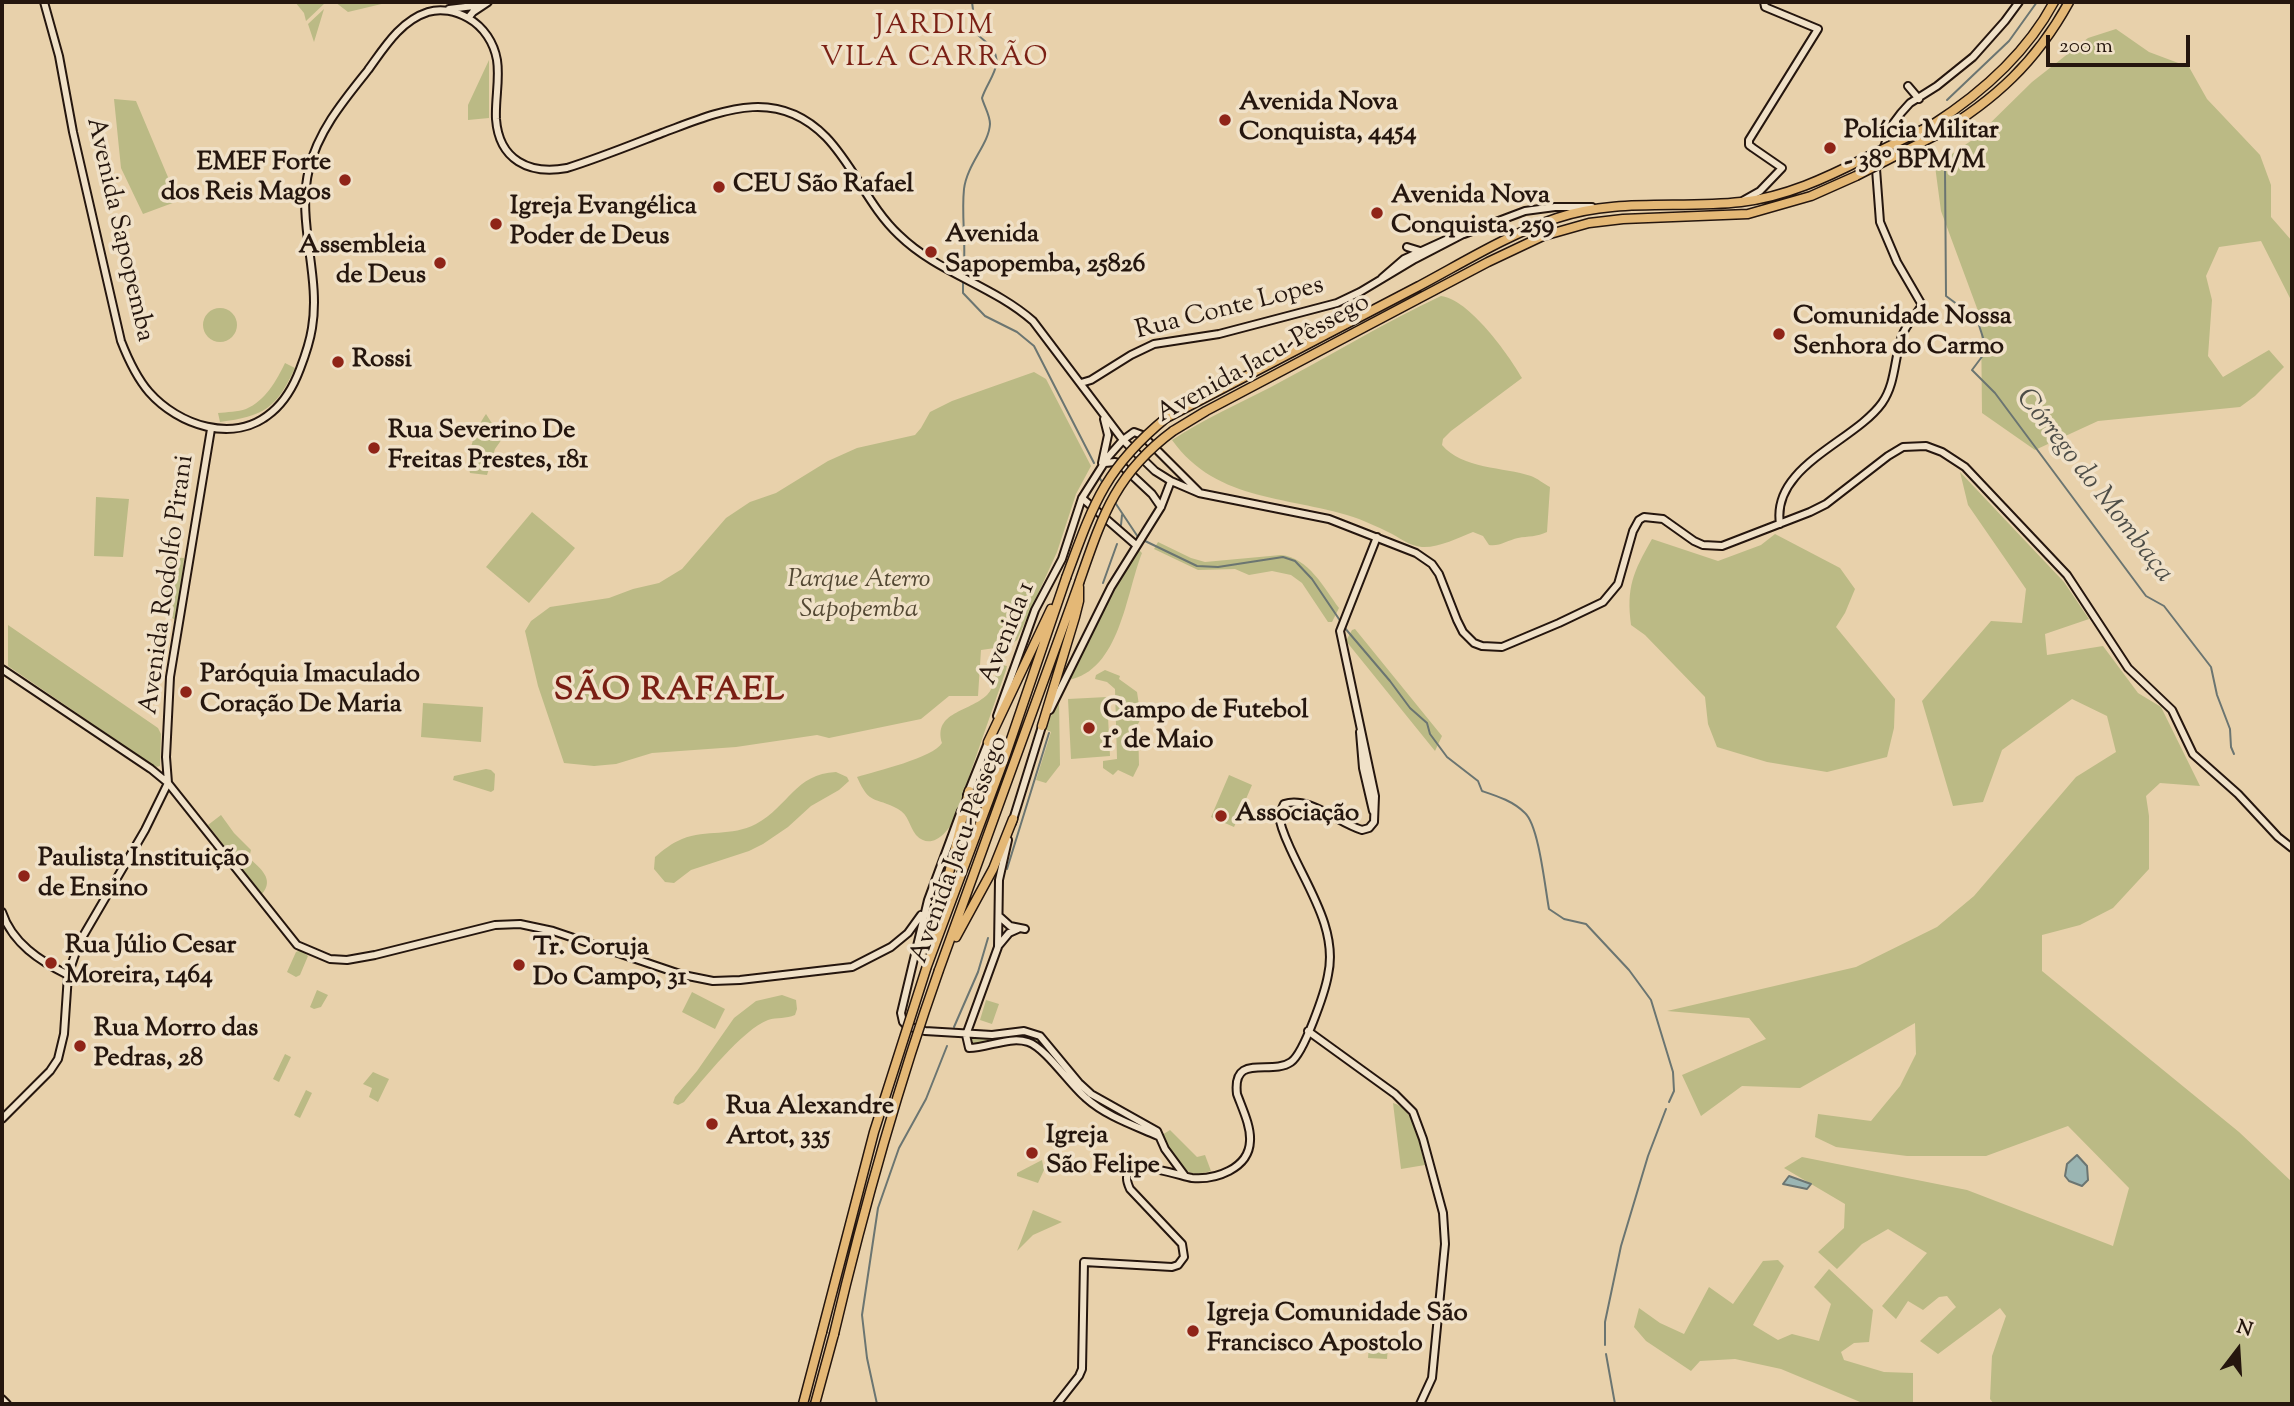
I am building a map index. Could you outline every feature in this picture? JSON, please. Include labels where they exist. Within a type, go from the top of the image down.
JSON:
[{"type":"highway","name":"Avenida Jacu-Pêssego","points":[[803,1404],[874,1132],[927,966],[1006,754],[1088,516],[1102,487],[1126,454],[1166,418],[1537,226],[1574,213],[1615,207],[1741,202],[1821,180],[1933,125],[1981,90],[2034,35],[2054,2]]},
{"type":"highway","name":"Avenida Jacu-Pêssego","points":[[815,1404],[911,1049],[1102,517],[1116,491],[1142,457],[1173,430],[1206,411],[1488,262],[1543,236],[1589,223],[1623,219],[1748,214],[1811,196],[1856,176],[1969,115],[2011,82],[2031,60],[2069,2]]},
{"type":"highway","points":[[1042,726],[1080,601],[1079,584]]},
{"type":"highway","points":[[988,742],[1062,589]]},
{"type":"highway","points":[[933,949],[937,921],[969,791]]},
{"type":"highway","points":[[945,955],[993,869],[1013,819]]},
{"type":"main road","name":"Avenida Sapopemba","points":[[44,2],[59,56],[117,331],[127,357],[148,392],[171,412],[186,421],[211,429],[232,428],[270,415],[290,391],[302,364],[312,328],[312,288],[305,195],[310,166],[332,116],[401,27],[420,15],[485,3]]},
{"type":"main road","points":[[1780,524],[1781,501],[1792,480],[1811,461],[1860,426],[1886,397],[1901,337],[1922,305],[1897,262],[1880,222],[1876,169],[1892,125],[1910,103],[1973,57],[2019,2]]},
{"type":"main road","points":[[468,18],[485,3]]},
{"type":"main road","points":[[1741,202],[1760,191],[1782,168],[1749,145],[1750,138],[1818,29],[1765,4]]},
{"type":"main road","points":[[445,10],[468,18],[485,31],[497,63],[498,132],[510,153],[536,170],[553,171],[600,158],[724,111],[750,106],[785,111],[812,124],[833,144],[881,215],[897,233],[924,257],[1015,306],[1032,321],[1123,440],[1148,465],[1171,481],[1199,493],[1329,519],[1416,553],[1432,564],[1443,582],[1463,632],[1474,643],[1492,648],[1502,647],[1594,608],[1609,597],[1621,576],[1633,531],[1644,517],[1663,519],[1694,541],[1713,547],[1722,546],[1826,504],[1903,447],[1926,446],[1954,459],[1985,487],[2067,575],[2128,668],[2172,710],[2190,750],[2292,848]]},
{"type":"main road","points":[[1908,86],[1919,99]]},
{"type":"main road","points":[[1770,181],[1774,190],[1784,192]]},
{"type":"main road","points":[[1404,260],[1406,246],[1418,257],[1465,233],[1540,208],[1615,207]]},
{"type":"main road","name":"Rua Conte Lopes","points":[[1380,280],[1404,260],[1418,257]]},
{"type":"main road","name":"Rua Conte Lopes","points":[[1081,383],[1154,344],[1209,336],[1312,310],[1350,297],[1418,257]]},
{"type":"main road","points":[[1087,391],[1091,380]]},
{"type":"main road","points":[[1101,410],[1108,435],[1102,465]]},
{"type":"main road","name":"Avenida Rodolfo Pirani","points":[[2,1119],[50,1071],[58,1059],[64,1034],[68,975],[83,933],[145,830],[168,783],[166,757],[170,677],[211,429]]},
{"type":"main road","points":[[1123,440],[1133,432],[1139,433],[1183,474],[1199,493]]},
{"type":"main road","name":"Avenida 1","points":[[966,1035],[925,1031],[907,1026],[903,1022],[901,1013],[924,911],[1027,630],[1040,598],[1062,559],[1082,498],[1102,465],[1123,440]]},
{"type":"main road","points":[[1102,465],[1115,461],[1121,464],[1152,494],[1161,507]]},
{"type":"main road","points":[[1158,1134],[1113,1116],[1088,1100],[1032,1043],[1017,1041],[969,1048],[966,1035],[998,947],[999,880],[1013,819],[1042,726],[1107,594],[1161,507],[1171,481]]},
{"type":"main road","points":[[1082,498],[1137,543]]},
{"type":"main road","points":[[1057,1404],[1082,1369],[1084,1262],[1162,1268],[1178,1265],[1184,1257],[1182,1244],[1130,1189],[1129,1173],[1136,1168],[1146,1168],[1202,1178],[1238,1167],[1251,1141],[1237,1094],[1239,1075],[1250,1067],[1272,1068],[1288,1064],[1298,1055],[1329,975],[1329,940],[1321,915],[1281,827],[1279,815],[1280,809],[1288,803],[1301,803],[1362,830],[1372,825],[1375,796],[1342,640],[1343,624],[1377,537]]},
{"type":"main road","points":[[2,669],[168,783],[297,944],[330,960],[374,955],[495,925],[520,924],[553,931],[683,975],[725,982],[852,967],[885,951],[908,933],[924,911]]},
{"type":"main road","points":[[1360,727],[1360,746],[1375,816]]},
{"type":"main road","points":[[1360,746],[1367,758]]},
{"type":"main road","points":[[2,912],[7,925],[26,949],[68,975]]},
{"type":"main road","points":[[998,947],[1009,933],[1021,929],[1006,924],[999,916]]},
{"type":"main road","points":[[908,933],[919,937]]},
{"type":"main road","points":[[966,1035],[999,1035],[1024,1031],[1040,1036],[1091,1094],[1158,1134],[1187,1177]]},
{"type":"main road","points":[[1308,1031],[1395,1094],[1413,1112],[1423,1139],[1443,1213],[1445,1244],[1432,1378],[1420,1404]]},
{"type":"main road","points":[[2,1399],[7,1404]]},
{"type":"green space","points":[[295,2],[325,3],[306,21],[304,13]]},
{"type":"green space","points":[[335,2],[390,2],[348,12]]},
{"type":"green space","points":[[324,9],[314,42],[308,24]]},
{"type":"green space","points":[[2116,29],[2149,52],[2189,67],[2207,99],[2260,155],[2271,185],[2271,217],[2292,241],[2292,302],[2261,241],[2219,247],[2206,276],[2212,300],[2208,356],[2223,377],[2269,350],[2284,367],[2240,407],[2098,421],[2035,450],[1982,413],[1981,319],[1941,211],[1935,166],[1975,138],[2032,82],[2088,38]]},
{"type":"green space","points":[[489,60],[489,118],[468,120],[468,105]]},
{"type":"green space","points":[[114,99],[136,101],[178,201],[143,214],[121,168]]},
{"type":"green space","points":[[1441,296],[1452,299],[1476,317],[1522,378],[1451,431],[1443,439],[1442,445],[1461,459],[1531,476],[1550,487],[1547,532],[1489,545],[1483,536],[1473,532],[1441,544],[1417,546],[1359,519],[1233,487],[1190,461],[1172,440],[1209,418]]},
{"type":"green space","points":[[220,308],[232,313],[237,325],[232,337],[220,342],[208,337],[203,325],[208,313]]},
{"type":"green space","points":[[285,363],[295,368],[275,402],[248,417],[220,422],[218,413],[243,410],[259,401],[274,383]]},
{"type":"green space","name":"Parque Aterro Sapopemba","points":[[1034,372],[1046,379],[1091,466],[1076,494],[1057,552],[1017,640],[1009,646],[981,650],[978,696],[949,696],[921,719],[829,738],[817,735],[736,747],[652,753],[616,764],[594,766],[564,763],[538,686],[525,631],[531,621],[550,607],[609,598],[659,583],[682,569],[726,518],[750,502],[776,493],[828,461],[857,448],[915,435],[930,412],[952,401]]},
{"type":"green space","points":[[486,414],[502,439],[495,449],[487,475],[470,473],[472,442]]},
{"type":"green space","points":[[1960,472],[2064,582],[2089,619],[2045,634],[2047,655],[2103,646],[2138,693],[2161,707],[2200,786],[2160,783],[2146,796],[2149,816],[2149,869],[2113,908],[2080,925],[2042,935],[2042,971],[2239,1132],[2292,1182],[2292,1404],[1994,1404],[1990,1399],[1992,1356],[2006,1316],[2000,1308],[1938,1354],[1920,1341],[1956,1307],[1947,1296],[1939,1297],[1923,1310],[1908,1301],[1896,1319],[1882,1306],[1927,1253],[1888,1229],[1862,1244],[1837,1269],[1818,1252],[1844,1228],[1845,1204],[1784,1168],[1802,1157],[1967,1190],[2113,1246],[2129,1188],[2068,1126],[1986,1156],[1907,1156],[1836,1147],[1815,1137],[1818,1114],[1871,1121],[1900,1086],[1916,1054],[1915,1023],[1800,1088],[1742,1086],[1701,1116],[1682,1075],[1766,1039],[1749,1018],[1667,1011],[1856,967],[1937,927],[1974,896],[2076,777],[2116,752],[2107,716],[2072,699],[2002,750],[1983,802],[1953,806],[1922,701],[1991,621],[2022,623],[2026,589],[1968,505]]},
{"type":"green space","points":[[96,497],[129,499],[123,557],[94,556]]},
{"type":"green space","points":[[532,512],[575,548],[529,603],[486,567]]},
{"type":"green space","points":[[1775,534],[1840,568],[1855,589],[1836,627],[1895,699],[1894,728],[1887,757],[1827,772],[1767,762],[1717,747],[1708,724],[1705,697],[1645,635],[1631,625],[1632,580],[1652,539],[1718,561],[1761,545]]},
{"type":"green space","points":[[1158,542],[1205,562],[1281,555],[1291,557],[1315,575],[1339,608],[1332,622],[1328,622],[1302,583],[1291,575],[1272,571],[1249,575],[1235,569],[1198,570],[1154,549]]},
{"type":"green space","points":[[1139,550],[1142,553],[1119,628],[1110,646],[1099,662],[1085,674],[1068,680],[1135,552]]},
{"type":"green space","points":[[170,557],[184,558],[177,621],[161,611]]},
{"type":"green space","points":[[8,625],[158,728],[161,734],[160,766],[156,767],[8,666]]},
{"type":"green space","points":[[1355,629],[1442,736],[1435,751],[1346,641]]},
{"type":"green space","points":[[1001,665],[1007,666],[1006,670],[954,820],[947,830],[933,841],[922,839],[916,835],[902,811],[869,796],[857,777],[916,759],[937,749],[942,743],[943,725],[954,714],[987,695]]},
{"type":"green space","points":[[1105,670],[1120,676],[1119,679],[1137,692],[1141,718],[1138,724],[1139,765],[1133,777],[1118,770],[1113,775],[1103,768],[1103,761],[1117,759],[1115,689],[1107,682],[1095,679],[1096,675]]},
{"type":"green space","name":"Campo de Futebol 1° de Maio","points":[[1107,697],[1110,756],[1071,759],[1068,699]]},
{"type":"green space","points":[[1059,699],[1060,765],[1046,783],[1036,780],[1051,732],[1045,729]]},
{"type":"green space","points":[[423,703],[483,707],[481,742],[421,737]]},
{"type":"green space","points":[[486,769],[495,774],[494,790],[491,792],[453,780],[454,776]]},
{"type":"green space","points":[[836,772],[847,777],[849,781],[811,806],[788,827],[763,844],[691,870],[674,883],[665,882],[654,869],[655,857],[682,839],[747,828],[767,817],[811,778]]},
{"type":"green space","points":[[1229,775],[1252,785],[1234,827],[1211,817]]},
{"type":"green space","points":[[221,815],[251,850],[249,858],[265,874],[267,883],[262,894],[208,825]]},
{"type":"green space","points":[[301,950],[308,956],[300,975],[296,977],[287,972],[296,952]]},
{"type":"green space","points":[[317,990],[328,995],[321,1007],[314,1009],[310,1007]]},
{"type":"green space","points":[[692,992],[725,1009],[715,1029],[682,1012]]},
{"type":"green space","points":[[782,995],[796,1000],[795,1015],[768,1020],[758,1025],[723,1056],[684,1102],[678,1105],[673,1103],[734,1018],[756,1001]]},
{"type":"green space","points":[[986,1000],[999,1004],[992,1024],[980,1020]]},
{"type":"green space","points":[[1017,1033],[1042,1044],[1061,1067],[1032,1041],[973,1045],[969,1041],[972,1037],[996,1037]]},
{"type":"green space","points":[[285,1054],[291,1057],[279,1082],[273,1079]]},
{"type":"green space","points":[[373,1072],[389,1079],[378,1102],[369,1097],[372,1088],[363,1084]]},
{"type":"green space","points":[[306,1090],[312,1093],[300,1118],[294,1115]]},
{"type":"green space","points":[[1393,1103],[1401,1107],[1412,1120],[1425,1165],[1401,1169]]},
{"type":"green space","points":[[1170,1130],[1197,1157],[1205,1155],[1211,1171],[1192,1173],[1180,1165],[1162,1135]]},
{"type":"green space","points":[[1042,1160],[1044,1170],[1038,1183],[1017,1176],[1017,1173]]},
{"type":"green space","points":[[1033,1210],[1062,1222],[1033,1235],[1017,1251]]},
{"type":"green space","points":[[1778,1260],[1784,1266],[1753,1325],[1778,1340],[1792,1334],[1819,1341],[1831,1304],[1814,1287],[1829,1269],[1873,1310],[1869,1342],[1854,1343],[1841,1352],[1844,1360],[1884,1372],[1913,1373],[1913,1404],[1865,1404],[1781,1369],[1735,1359],[1700,1361],[1691,1371],[1646,1341],[1634,1327],[1639,1308],[1660,1323],[1684,1334],[1709,1287],[1733,1304],[1763,1261]]},
{"type":"green space","points":[[1369,1346],[1388,1347],[1387,1359],[1368,1358]]},
{"type":"water","points":[[2077,1155],[2087,1166],[2088,1180],[2082,1186],[2069,1181],[2065,1176],[2067,1164]]},
{"type":"water","points":[[1789,1176],[1811,1184],[1807,1189],[1783,1184]]},
{"type":"waterway","points":[[963,276],[964,189],[969,171],[989,132],[990,121],[982,98],[996,65],[994,52],[976,33],[972,2]]},
{"type":"waterway","points":[[1947,100],[2009,41],[2037,2]]},
{"type":"waterway","name":"Córrego do Mombaça","points":[[1945,170],[1946,296],[1977,319],[1987,350],[1972,370],[1995,393],[2146,596],[2164,606],[2211,667],[2217,695],[2230,729],[2234,754]]},
{"type":"waterway","points":[[963,281],[963,293],[985,316],[1017,332],[1034,346],[1094,463]]},
{"type":"waterway","points":[[1099,477],[1104,485]]},
{"type":"waterway","points":[[1114,501],[1138,537]]},
{"type":"waterway","points":[[1121,525],[1122,515]]},
{"type":"waterway","points":[[1143,540],[1197,566],[1218,567],[1283,557],[1295,561],[1312,579],[1341,622]]},
{"type":"waterway","points":[[1103,583],[1117,544]]},
{"type":"waterway","points":[[1344,627],[1410,708],[1427,723],[1430,734],[1447,757],[1478,781],[1482,791],[1515,805],[1530,820],[1538,844],[1549,909],[1564,919],[1586,924],[1629,970],[1651,1000],[1673,1072],[1674,1091],[1669,1102]]},
{"type":"waterway","points":[[1007,869],[1049,733]]},
{"type":"waterway","points":[[954,1027],[978,972],[988,938]]},
{"type":"waterway","points":[[877,1404],[867,1358],[862,1315],[878,1208],[899,1148],[926,1099],[947,1046]]},
{"type":"waterway","points":[[1605,1345],[1605,1322],[1621,1246],[1648,1156],[1666,1109]]},
{"type":"waterway","points":[[1606,1354],[1615,1404]]},
{"type":"place","name":"Avenida Nova Conquista, 4454","points":[[1225,120]]},
{"type":"place","name":"Polícia Militar - 38º BPM/M","points":[[1830,148]]},
{"type":"place","name":"EMEF Forte dos Reis Magos","points":[[345,180]]},
{"type":"place","name":"CEU São Rafael","points":[[719,187]]},
{"type":"place","name":"Avenida Nova Conquista, 259","points":[[1377,213]]},
{"type":"place","name":"Igreja Evangélica Poder de Deus","points":[[496,224]]},
{"type":"place","name":"Avenida Sapopemba, 25826","points":[[931,252]]},
{"type":"place","name":"Assembleia de Deus","points":[[440,263]]},
{"type":"place","name":"Comunidade Nossa Senhora do Carmo","points":[[1779,334]]},
{"type":"place","name":"Rossi","points":[[338,362]]},
{"type":"place","name":"Rua Severino De Freitas Prestes, 181","points":[[374,448]]},
{"type":"place","name":"Paróquia Imaculado Coração De Maria","points":[[186,692]]},
{"type":"place","name":"Campo de Futebol 1° de Maio","points":[[1089,728]]},
{"type":"place","name":"Associação","points":[[1221,816]]},
{"type":"place","name":"Paulista Instituição de Ensino","points":[[24,876]]},
{"type":"place","name":"Rua Júlio Cesar Moreira, 1464","points":[[51,963]]},
{"type":"place","name":"Tr. Coruja Do Campo, 31","points":[[519,965]]},
{"type":"place","name":"Rua Morro das Pedras, 28","points":[[80,1046]]},
{"type":"place","name":"Rua Alexandre Artot, 335","points":[[712,1124]]},
{"type":"place","name":"Igreja São Felipe","points":[[1032,1153]]},
{"type":"place","name":"Igreja Comunidade São Francisco Apostolo","points":[[1193,1331]]},
{"type":"district","name":"JARDIM VILA CARRÃO","points":[[935,44]]},
{"type":"district","name":"SÃO RAFAEL","points":[[670,693]]}]
